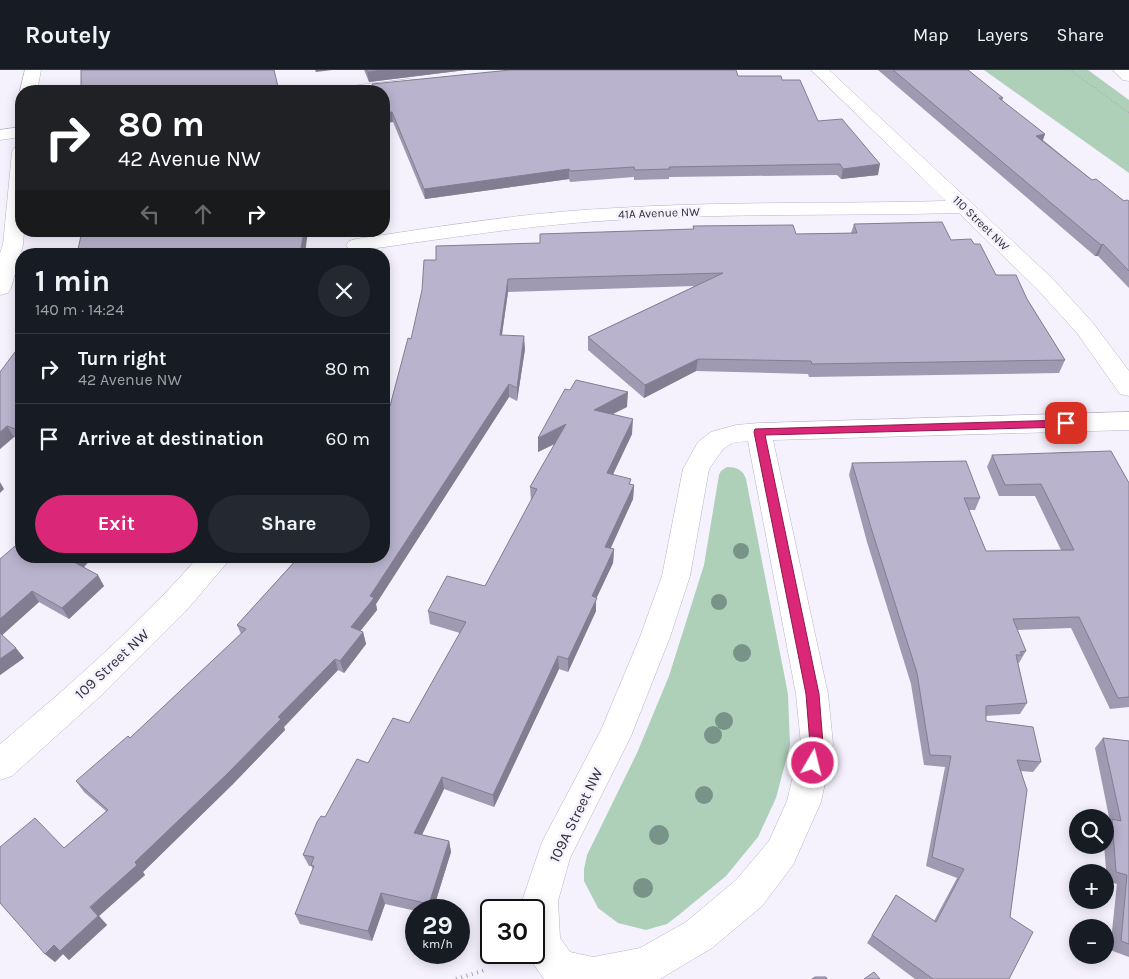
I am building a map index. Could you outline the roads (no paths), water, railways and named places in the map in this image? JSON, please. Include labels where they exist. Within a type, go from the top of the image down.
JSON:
[{"type":"street","points":[[30,85],[32,70]]},
{"type":"street","name":"110 Street NW","points":[[819,70],[964,207],[1064,305],[1105,354],[1129,388]]},
{"type":"street","points":[[1121,70],[1129,76]]},
{"type":"street","points":[[390,87],[421,83]]},
{"type":"street","points":[[0,135],[15,133]]},
{"type":"street","name":"41A Avenue NW","points":[[355,243],[513,222],[577,216],[676,211],[964,207]]},
{"type":"street","points":[[0,288],[13,245],[15,222]]},
{"type":"street","points":[[759,432],[1129,422]]},
{"type":"street","name":"109A Street NW","points":[[759,432],[812,694],[817,744],[804,802],[781,853],[750,893],[700,935],[646,966],[593,976],[559,968],[541,945],[540,901],[554,854],[615,736],[655,637],[676,576],[696,469],[711,443],[727,434],[759,432]]},
{"type":"street","name":"109 Street NW","points":[[0,765],[94,683],[175,604],[210,563]]}]
